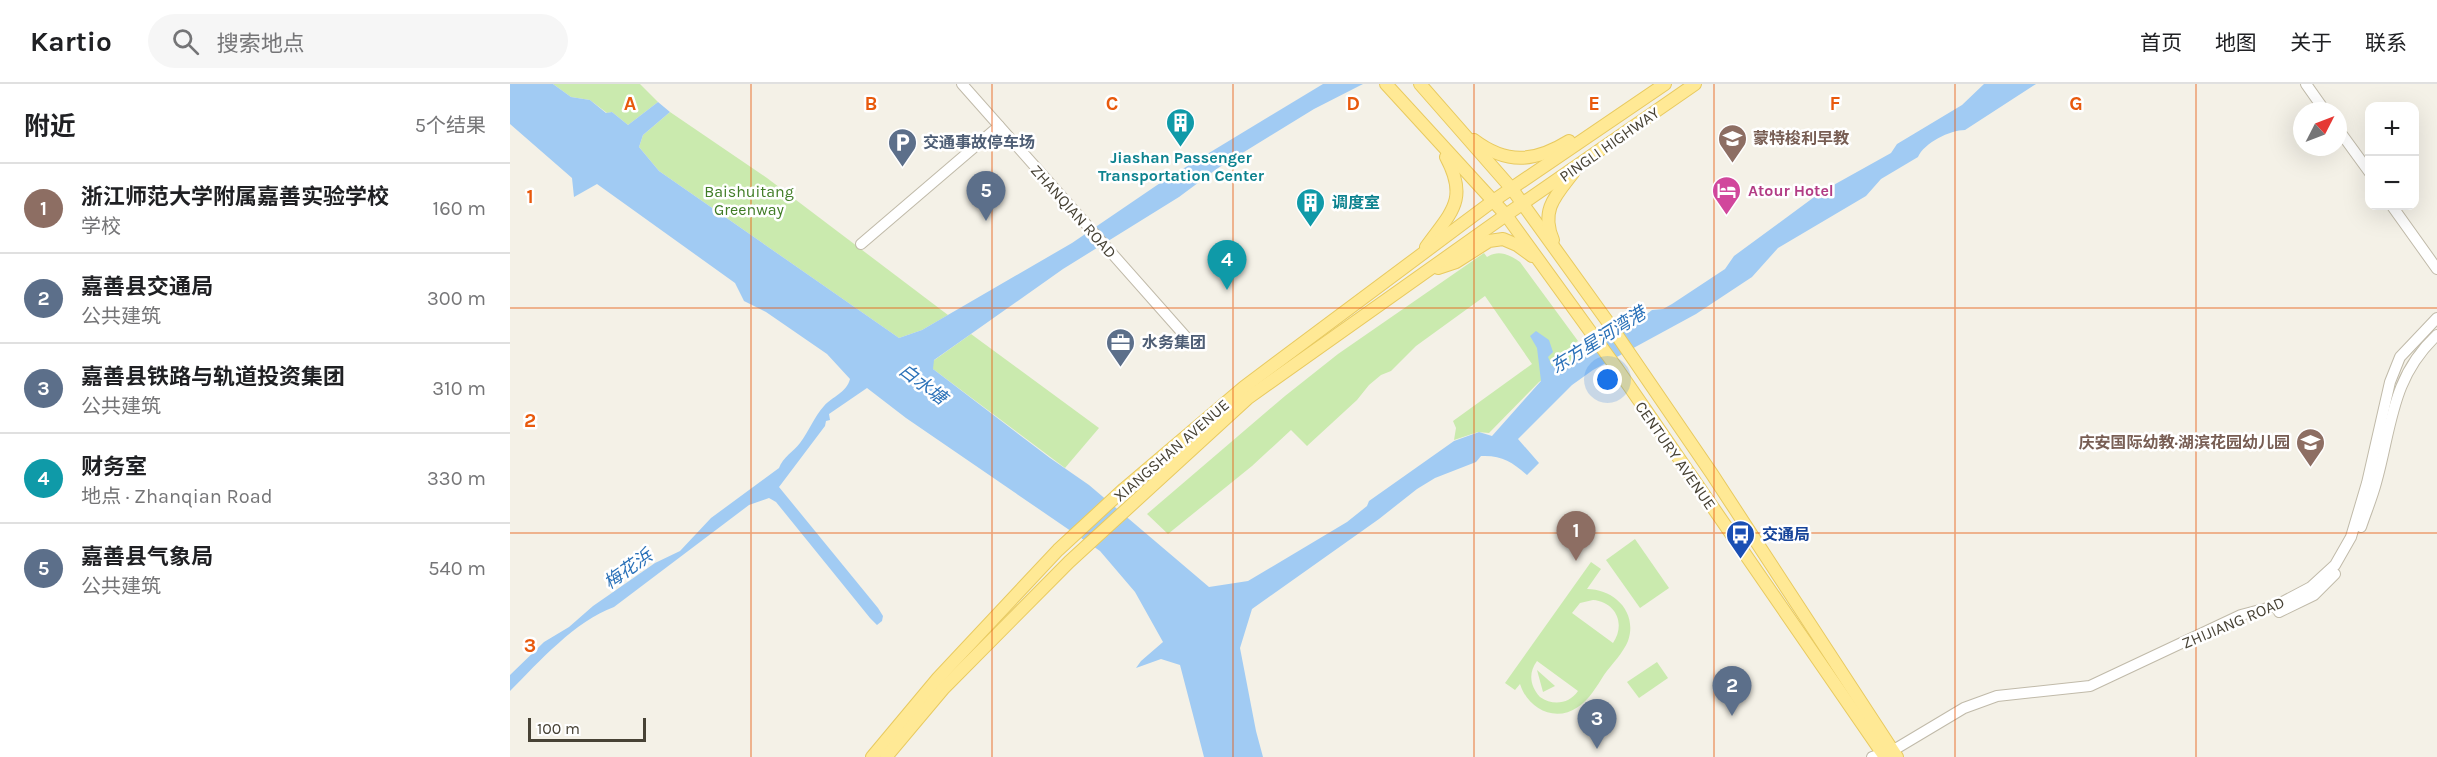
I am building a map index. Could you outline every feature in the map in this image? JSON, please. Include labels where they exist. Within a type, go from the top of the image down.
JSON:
[{"type":"main road","name":"CENTURY AVENUE","points":[[1386,84],[1506,215],[1596,338],[1889,756]]},
{"type":"main road","name":"CENTURY AVENUE","points":[[1420,84],[1512,189],[1610,325],[1712,474],[1889,756]]},
{"type":"main road","name":"PINGLI HIGHWAY","points":[[1512,189],[1665,84]]},
{"type":"main road","name":"PINGLI HIGHWAY","points":[[1522,203],[1695,84]]},
{"type":"main road","points":[[1454,124],[1484,147],[1498,154],[1531,158],[1551,152],[1586,130],[1608,123]]},
{"type":"main road","points":[[1418,257],[1452,212],[1457,194],[1455,174],[1437,140]]},
{"type":"main road","points":[[1559,255],[1549,228],[1550,207],[1554,195],[1580,164]]},
{"type":"main road","name":"XIANGSHAN AVENUE","points":[[872,757],[938,678],[1058,550],[1124,489],[1245,387],[1512,189]]},
{"type":"main road","name":"XIANGSHAN AVENUE","points":[[886,757],[945,688],[1069,562],[1248,398],[1522,203]]},
{"type":"main road","points":[[1425,272],[1456,262],[1489,241],[1503,239],[1517,245],[1542,264]]},
{"type":"street","name":"ZHANQIAN ROAD","points":[[962,84],[1186,337]]},
{"type":"street","points":[[2306,84],[2319,102]]},
{"type":"street","points":[[861,243],[999,126]]},
{"type":"street","points":[[2347,141],[2365,166]]},
{"type":"street","points":[[2395,210],[2437,269]]},
{"type":"street","name":"ZHIJIANG ROAD","points":[[1889,756],[1964,708],[1997,696],[2090,686],[2241,615],[2275,606],[2311,587],[2335,565],[2351,537],[2367,483],[2390,382],[2400,357],[2437,318]]},
{"type":"street","name":"ZHIJIANG ROAD","points":[[1889,756],[1967,714],[1998,702],[2091,693],[2243,621],[2277,612],[2314,595],[2340,569],[2356,540],[2376,484],[2399,388],[2408,368],[2437,335]]},
{"type":"green space","points":[[553,84],[640,84],[658,102],[628,125],[612,112],[607,113],[590,100],[571,97]]},
{"type":"green space","name":"Baishuitang Greenway","points":[[670,112],[767,178],[948,315],[922,330],[899,338],[659,171],[639,147],[643,135]]},
{"type":"green space","points":[[1484,253],[1487,257],[1496,253],[1504,254],[1520,262],[1578,341],[1572,345],[1579,357],[1539,382],[1489,433],[1478,432],[1454,440],[1456,428],[1453,421],[1532,364],[1485,296],[1416,346],[1391,371],[1381,375],[1369,385],[1357,400],[1307,446],[1291,430],[1252,466],[1168,534],[1147,514],[1285,396],[1338,354]]},
{"type":"green space","points":[[971,334],[1099,428],[1065,468],[933,369],[933,361]]},
{"type":"green space","points":[[1635,539],[1669,588],[1640,608],[1606,560]]},
{"type":"green space","points":[[1591,562],[1601,569],[1587,589],[1606,593],[1621,604],[1627,612],[1630,630],[1623,650],[1589,697],[1569,712],[1552,713],[1543,711],[1529,700],[1520,684],[1515,690],[1505,683]],"holes":[[[1593,600],[1608,605],[1616,615],[1619,629],[1613,643],[1572,613],[1580,603]],[[1537,661],[1578,691],[1570,699],[1560,702],[1550,702],[1540,697],[1531,679],[1532,670]]]},
{"type":"green space","points":[[1657,662],[1668,678],[1639,698],[1627,682]]},
{"type":"green space","points":[[1537,670],[1555,686],[1543,692]]},
{"type":"water","name":"白水塘","points":[[510,84],[553,84],[571,97],[590,100],[606,113],[612,112],[628,125],[658,102],[670,112],[643,135],[639,147],[659,171],[899,338],[922,330],[1072,243],[1166,179],[1323,84],[1363,84],[1314,109],[1218,168],[1179,197],[1063,269],[934,360],[933,369],[1089,485],[1209,587],[1248,581],[1347,522],[1367,506],[1369,501],[1454,441],[1479,432],[1492,436],[1541,381],[1537,348],[1530,336],[1536,331],[1549,340],[1553,352],[1548,357],[1552,366],[1558,365],[1561,370],[1572,367],[1574,359],[1622,327],[1628,329],[1652,310],[1663,309],[1672,304],[1725,269],[1734,256],[1821,192],[1891,153],[1897,144],[1962,105],[1984,84],[2036,84],[1965,130],[1938,138],[1918,157],[1881,179],[1866,196],[1778,248],[1752,277],[1696,314],[1593,370],[1572,385],[1518,439],[1539,463],[1527,475],[1506,460],[1481,456],[1476,462],[1435,478],[1252,609],[1240,648],[1263,757],[1204,757],[1180,665],[1161,659],[1136,668],[1163,642],[1135,592],[1100,551],[906,418],[867,388],[829,414],[830,420],[826,421],[825,426],[779,487],[878,608],[883,616],[882,621],[877,625],[870,618],[776,502],[769,498],[749,505],[614,607],[585,622],[545,655],[510,691],[510,675],[544,642],[569,627],[593,606],[655,563],[680,551],[711,518],[779,468],[800,443],[820,410],[843,391],[850,379],[827,354],[766,312],[744,301],[735,283],[597,184],[574,197],[572,178],[510,124]]},
{"type":"place","name":"Jiashan Passenger Transportation Center","points":[[1181,148]]},
{"type":"place","name":"蒙特梭利早教","points":[[1732,164]]},
{"type":"place","name":"交通事故停车场","points":[[902,168]]},
{"type":"place","name":"Atour Hotel","points":[[1727,216]]},
{"type":"place","name":"嘉善县气象局","points":[[986,221]]},
{"type":"place","name":"调度室","points":[[1311,228]]},
{"type":"place","name":"财务室","points":[[1227,290]]},
{"type":"place","name":"水务集团","points":[[1121,368]]},
{"type":"place","name":"庆安国际幼教·湖滨花园幼儿园","points":[[2311,468]]},
{"type":"place","name":"交通局","points":[[1741,560]]},
{"type":"place","name":"浙江师范大学附属嘉善实验学校","points":[[1576,561]]},
{"type":"place","name":"嘉善县交通局","points":[[1732,716]]},
{"type":"place","name":"嘉善县铁路与轨道投资集团","points":[[1597,749]]},
{"type":"water label","name":"东方星河湾港","points":[[1598,340]]},
{"type":"water label","name":"梅花浜","points":[[628,569]]}]
